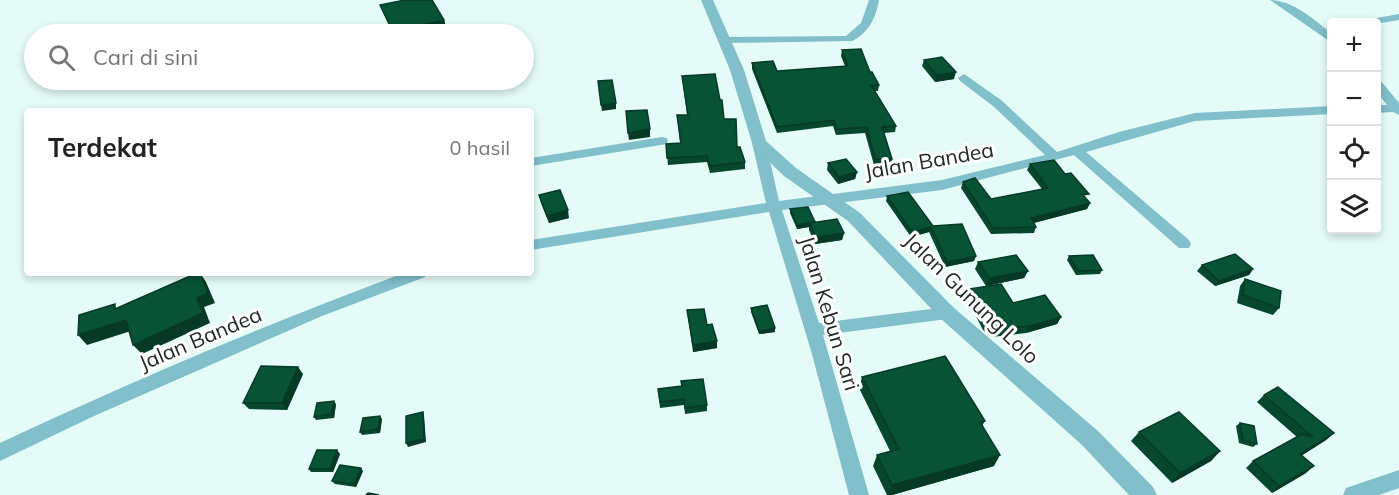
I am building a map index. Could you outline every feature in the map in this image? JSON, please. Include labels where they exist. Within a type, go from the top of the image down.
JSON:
[{"type":"street","points":[[707,0],[737,70],[759,143]]},
{"type":"street","points":[[725,40],[848,39],[854,37],[868,20],[874,0]]},
{"type":"street","points":[[1275,0],[1327,36]]},
{"type":"street","points":[[1381,20],[1399,17]]},
{"type":"street","points":[[1318,28],[1327,28]]},
{"type":"street","points":[[964,78],[997,103],[1055,157]]},
{"type":"street","points":[[1381,88],[1398,109]]},
{"type":"street","points":[[1381,109],[1398,109]]},
{"type":"street","name":"Jalan Bandea","points":[[534,245],[774,206],[942,185],[1055,157],[1141,130],[1195,117],[1327,110]]},
{"type":"street","points":[[534,162],[662,141]]},
{"type":"street","name":"Jalan Gunung Lolo","points":[[759,143],[776,161],[854,217],[947,313],[1090,438],[1144,495]]},
{"type":"street","name":"Jalan Kebun Sari","points":[[759,143],[774,206],[824,364],[859,495]]},
{"type":"street","points":[[1077,151],[1184,244]]},
{"type":"street","name":"Jalan Bandea","points":[[0,452],[88,410],[316,312],[412,276]]},
{"type":"street","points":[[812,330],[947,313]]},
{"type":"street","points":[[1353,495],[1399,479]]},
{"type":"building","points":[[405,0],[432,0],[444,20],[427,24],[389,24],[380,5]]},
{"type":"building","points":[[861,49],[870,72],[879,85],[871,85],[896,126],[882,127],[892,159],[875,159],[867,127],[837,129],[834,120],[777,127],[752,63],[773,61],[777,71],[848,66],[842,50]]},
{"type":"building","points":[[942,57],[956,72],[937,75],[924,60]]},
{"type":"building","points":[[715,74],[724,119],[736,119],[737,147],[740,147],[745,162],[710,166],[707,156],[667,158],[666,144],[681,143],[677,115],[688,115],[682,76]]},
{"type":"building","points":[[612,80],[616,103],[601,105],[598,81]]},
{"type":"building","points":[[647,110],[650,129],[628,133],[626,111]]},
{"type":"building","points":[[846,159],[857,172],[839,177],[828,163]]},
{"type":"building","points":[[1054,160],[1065,174],[1071,173],[1089,194],[1083,195],[1090,203],[1031,218],[1036,227],[993,228],[963,182],[975,178],[991,199],[1048,188],[1030,164]]},
{"type":"building","points":[[560,190],[568,210],[547,216],[539,195]]},
{"type":"building","points":[[908,192],[933,226],[962,224],[976,256],[947,262],[931,227],[912,232],[887,196]]},
{"type":"building","points":[[808,207],[815,222],[797,225],[790,209]]},
{"type":"building","points":[[837,219],[844,233],[816,237],[810,223]]},
{"type":"building","points":[[1235,254],[1253,269],[1219,281],[1202,265]]},
{"type":"building","points":[[1016,255],[1028,271],[989,278],[978,262]]},
{"type":"building","points":[[1093,255],[1102,270],[1078,271],[1069,256]]},
{"type":"building","points":[[190,276],[201,276],[208,293],[197,298],[203,313],[133,345],[126,320],[78,335],[79,315],[115,304],[115,309]]},
{"type":"building","points":[[1245,279],[1281,291],[1279,308],[1243,295]]},
{"type":"building","points":[[1001,284],[1013,303],[1045,295],[1061,317],[1030,326],[995,330],[986,323],[969,289]]},
{"type":"building","points":[[767,305],[775,328],[759,331],[751,308]]},
{"type":"building","points":[[704,309],[707,325],[712,324],[717,341],[693,345],[687,310]]},
{"type":"building","points":[[945,356],[985,421],[980,422],[1000,455],[892,485],[877,455],[899,449],[862,377]]},
{"type":"building","points":[[261,366],[298,367],[282,403],[243,403]]},
{"type":"building","points":[[703,379],[707,405],[685,408],[684,399],[660,402],[658,389],[682,386],[681,381]]},
{"type":"building","points":[[1278,387],[1334,433],[1300,454],[1314,466],[1279,486],[1253,461],[1302,434],[1313,437],[1264,395]]},
{"type":"building","points":[[334,401],[331,414],[314,417],[317,403]]},
{"type":"building","points":[[423,412],[424,439],[406,443],[406,416]]},
{"type":"building","points":[[1179,412],[1220,451],[1180,473],[1139,432]]},
{"type":"building","points":[[380,416],[378,429],[360,432],[363,418]]},
{"type":"building","points":[[1240,423],[1254,426],[1257,444],[1243,440]]},
{"type":"building","points":[[317,450],[337,450],[330,469],[309,469]]},
{"type":"building","points":[[340,465],[361,468],[354,484],[332,481]]}]
